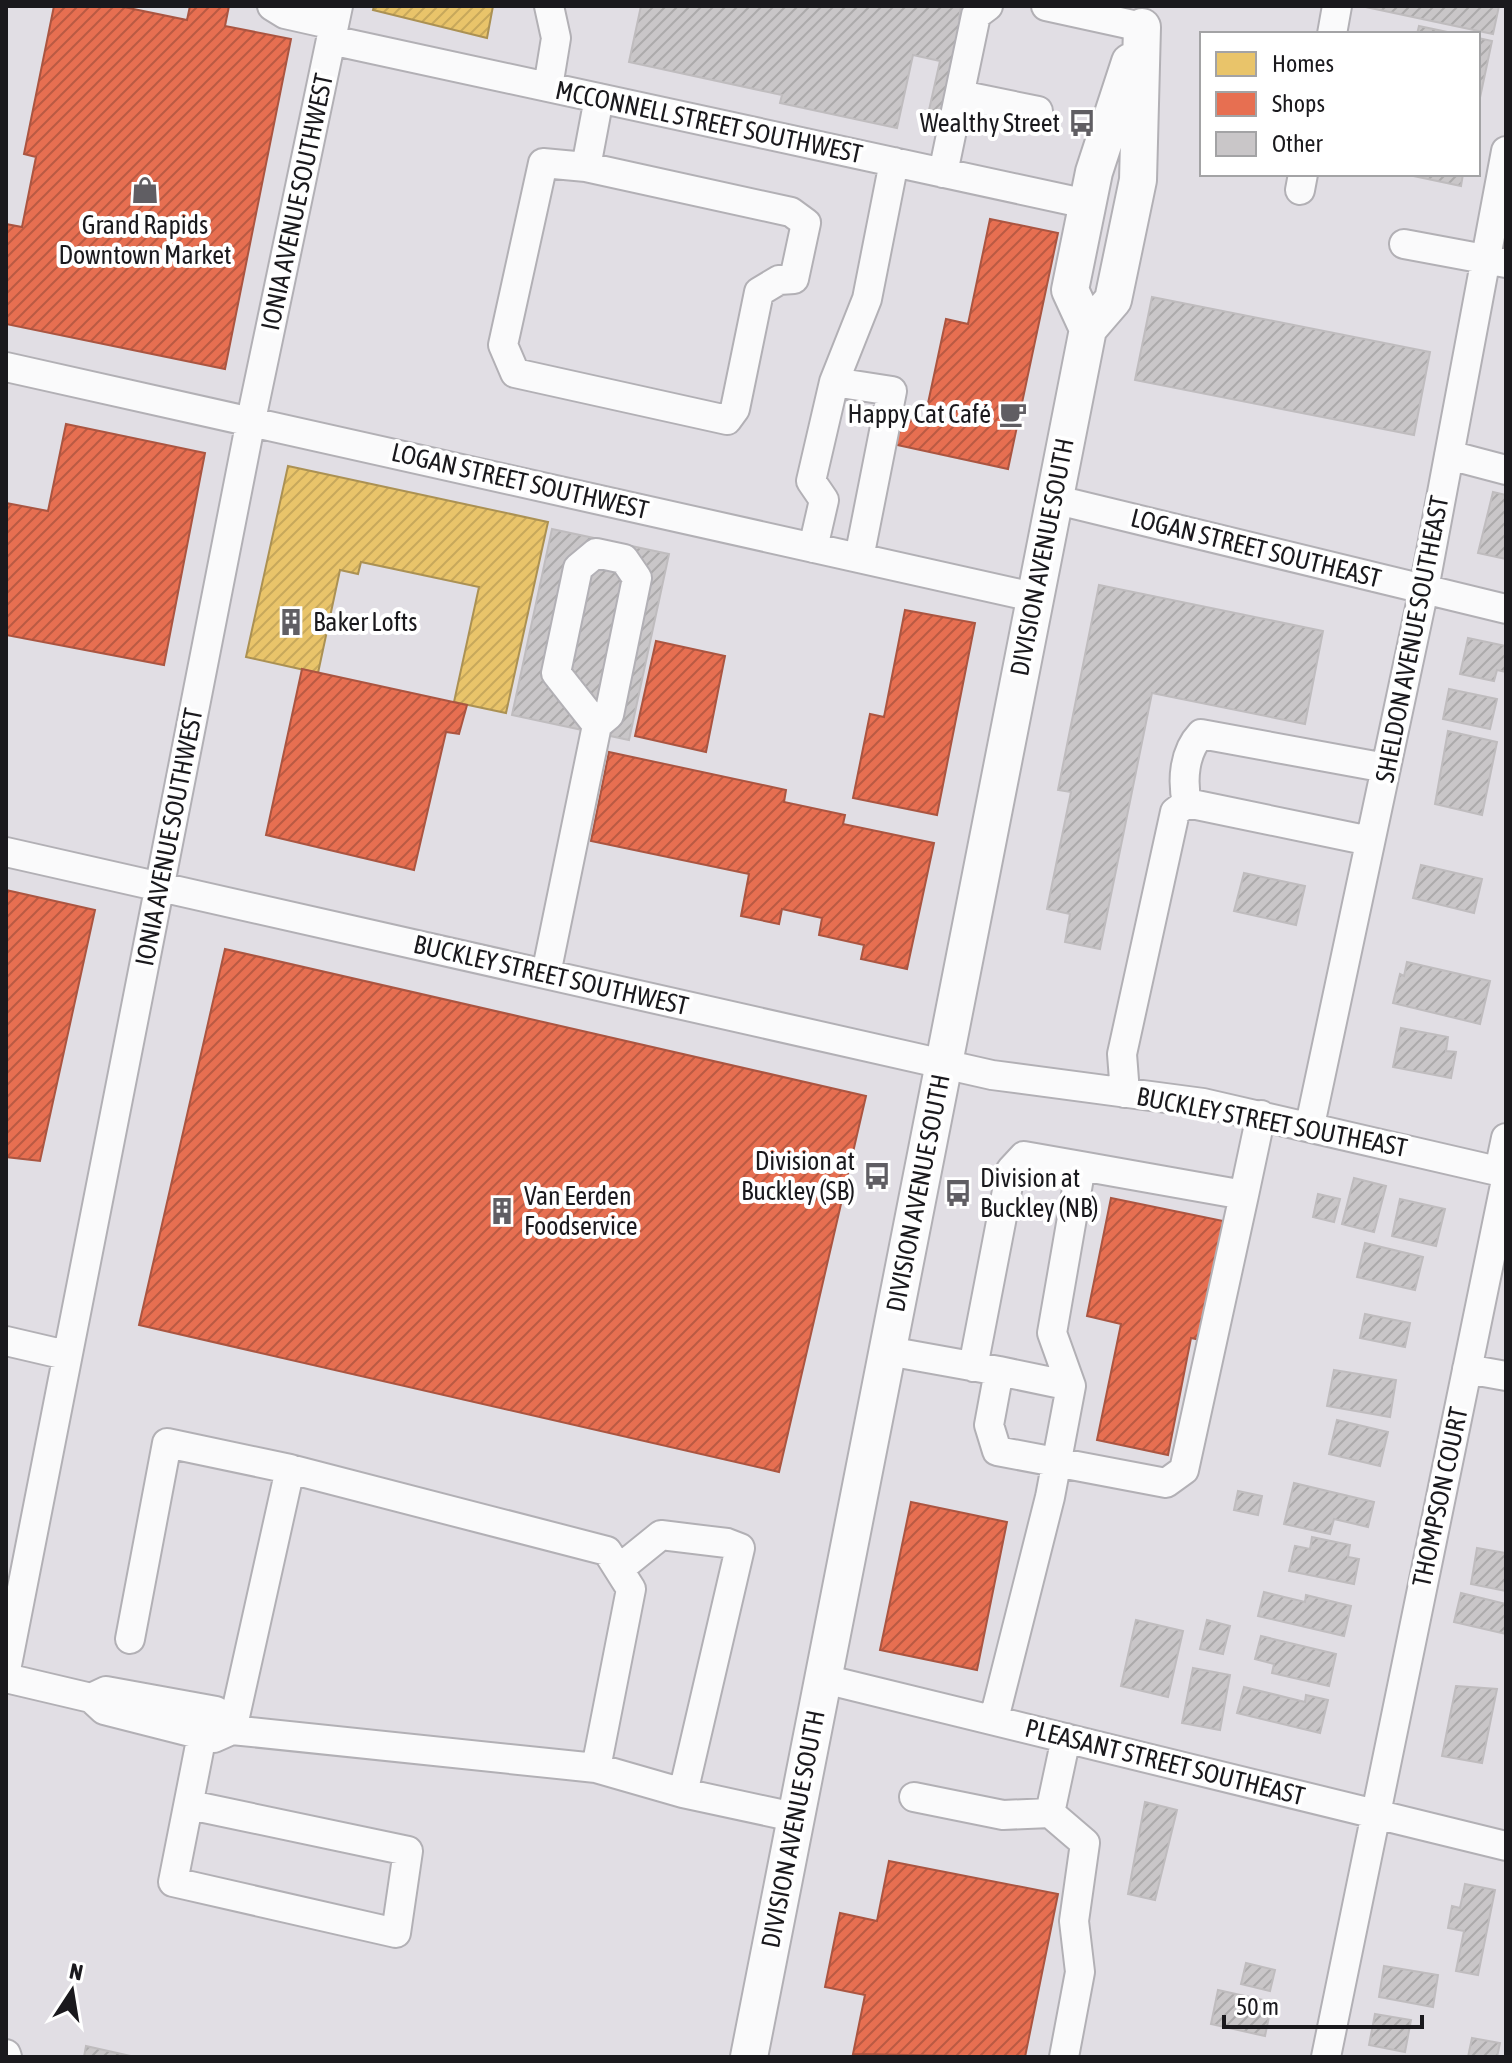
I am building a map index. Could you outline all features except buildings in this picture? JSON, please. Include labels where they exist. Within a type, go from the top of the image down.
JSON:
[{"type":"main road","points":[[1088,329],[1070,290],[1094,172],[1144,17]]},
{"type":"main road","name":"DIVISION AVENUE SOUTH","points":[[749,2057],[1088,329],[1113,300],[1138,180],[1144,17]]},
{"type":"street","name":"MCCONNELL STREET SOUTHWEST","points":[[272,6],[285,14],[335,24],[540,85],[1087,204]]},
{"type":"street","points":[[943,173],[976,15],[988,6]]},
{"type":"street","points":[[1332,32],[1337,6]]},
{"type":"street","points":[[1057,7],[1144,17]]},
{"type":"street","points":[[540,85],[542,32],[550,13]]},
{"type":"street","name":"IONIA AVENUE SOUTHWEST","points":[[6,1670],[17,1553],[66,1355],[251,420],[335,24]]},
{"type":"street","points":[[960,95],[1038,111]]},
{"type":"street","points":[[586,167],[599,98]]},
{"type":"street","name":"SHELDON AVENUE SOUTHEAST","points":[[1310,1125],[1424,589],[1449,455],[1496,260],[1506,151]]},
{"type":"street","points":[[813,548],[824,500],[811,481],[834,382],[867,299],[894,162]]},
{"type":"street","points":[[543,163],[586,167],[791,212],[806,223],[794,279],[779,280],[759,292],[735,409],[727,420],[515,373],[503,345],[543,163]]},
{"type":"street","points":[[1404,244],[1496,260]]},
{"type":"street","name":"LOGAN STREET SOUTHWEST","points":[[6,367],[1033,597]]},
{"type":"street","points":[[834,382],[892,391],[859,558]]},
{"type":"street","points":[[1449,455],[1506,470]]},
{"type":"street","name":"LOGAN STREET SOUTHEAST","points":[[1053,499],[1506,609]]},
{"type":"street","points":[[546,974],[597,725],[609,715],[637,578],[624,559],[596,553],[578,568],[556,673],[597,725]]},
{"type":"street","points":[[1187,803],[1183,785],[1190,745],[1201,734],[1386,768]]},
{"type":"street","points":[[1125,1093],[1122,1054],[1175,812],[1187,803],[1370,841]]},
{"type":"street","name":"BUCKLEY STREET SOUTHWEST","points":[[6,852],[942,1063]]},
{"type":"street","name":"BUCKLEY STREET SOUTHEAST","points":[[942,1063],[1004,1078],[1261,1115],[1504,1175]]},
{"type":"street","points":[[1244,1195],[1024,1156],[1011,1170],[986,1369],[989,1425],[997,1451],[1166,1483],[1184,1470],[1244,1195],[1261,1115]]},
{"type":"street","name":"THOMPSON COURT","points":[[1375,1814],[1467,1369],[1504,1175],[1506,1138]]},
{"type":"street","points":[[994,1719],[1057,1464],[1071,1386],[1052,1333],[1081,1166]]},
{"type":"street","points":[[6,1341],[66,1355]]},
{"type":"street","points":[[888,1351],[1071,1386]]},
{"type":"street","points":[[1467,1369],[1506,1376]]},
{"type":"street","points":[[130,1639],[167,1443],[290,1469],[607,1551],[631,1589],[596,1768]]},
{"type":"street","points":[[232,1730],[290,1469]]},
{"type":"street","points":[[619,1569],[661,1535],[727,1543],[740,1548],[683,1793]]},
{"type":"street","points":[[6,1678],[91,1698],[104,1710],[214,1738],[232,1730],[596,1768],[683,1793],[794,1817]]},
{"type":"street","name":"PLEASANT STREET SOUTHEAST","points":[[824,1679],[1506,1846]]},
{"type":"street","points":[[91,1698],[106,1691],[216,1711],[232,1730]]},
{"type":"street","points":[[190,1805],[408,1851],[396,1933],[173,1882],[202,1735]]},
{"type":"street","points":[[1050,1813],[1066,1738]]},
{"type":"street","points":[[914,1797],[1003,1815],[1050,1813],[1085,1843],[1074,1921],[1080,1972],[1064,2057]]},
{"type":"street","points":[[1326,2057],[1375,1814]]},
{"type":"place","name":"Wealthy Street","points":[[1082,123]]},
{"type":"place","name":"Grand Rapids Downtown Market","points":[[145,190]]},
{"type":"place","name":"Happy Cat Café","points":[[1013,414]]},
{"type":"place","name":"Baker Lofts","points":[[291,622]]},
{"type":"place","name":"Division at Buckley (SB)","points":[[877,1176]]},
{"type":"place","name":"Division at Buckley (NB)","points":[[958,1193]]},
{"type":"place","name":"Van Eerden Foodservice","points":[[502,1211]]}]
